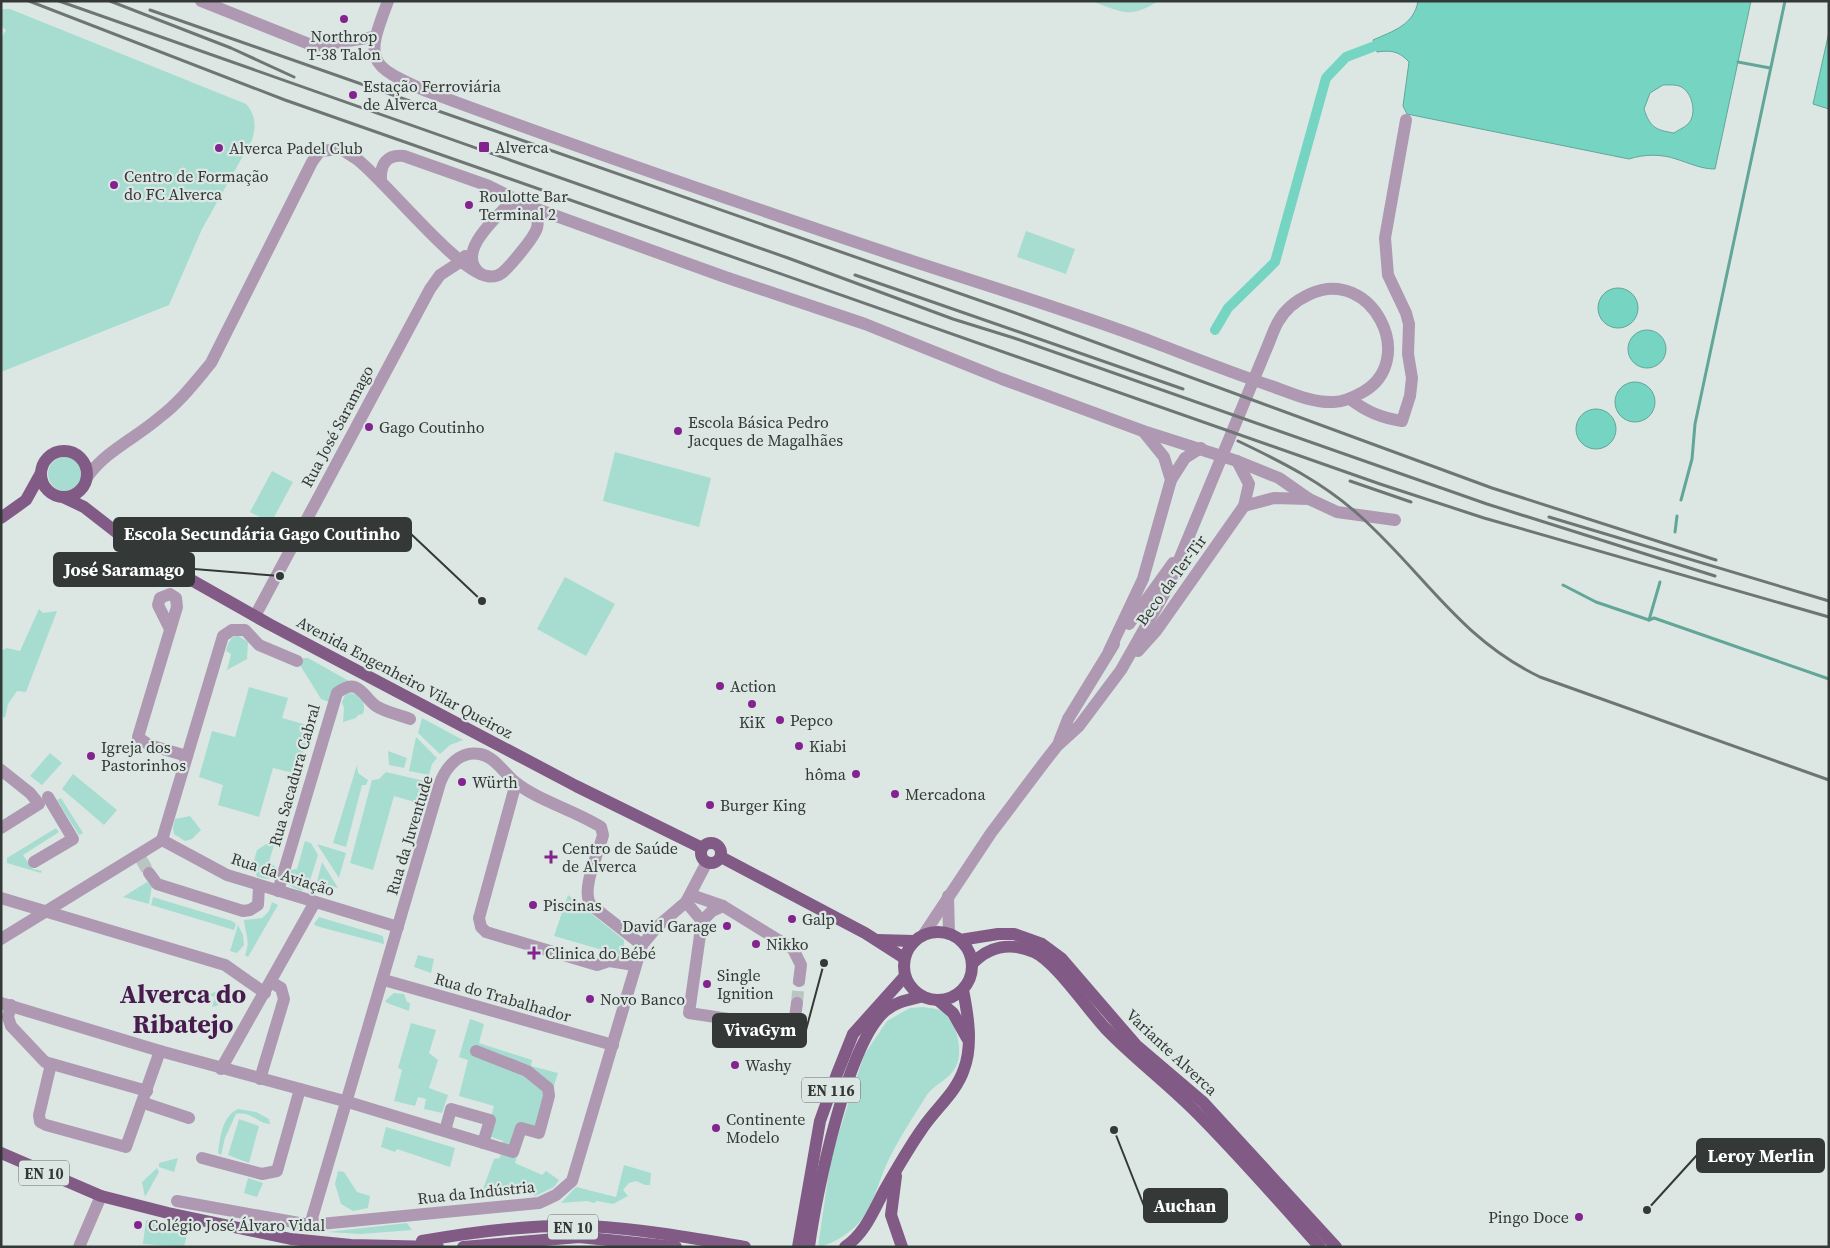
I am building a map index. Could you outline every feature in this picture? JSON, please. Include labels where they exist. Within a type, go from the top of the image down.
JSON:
[{"type":"main road","points":[[1,518],[26,500],[46,495],[60,497],[77,494],[87,480],[85,463],[76,453],[63,450],[50,455],[26,500]]},
{"type":"main road","points":[[41,474],[45,487],[60,497]]},
{"type":"main road","name":"Avenida Engenheiro Vilar Queiroz","points":[[87,480],[90,501],[102,519]]},
{"type":"main road","name":"Avenida Engenheiro Vilar Queiroz","points":[[60,497],[84,507],[136,546],[255,616],[576,786],[702,848],[707,843],[717,844],[721,850],[720,857],[876,940],[904,958]]},
{"type":"main road","points":[[702,848],[701,855],[707,862],[713,863],[720,857]]},
{"type":"main road","points":[[920,997],[911,988],[905,976],[904,958],[919,938],[940,932],[960,940],[970,955],[972,964],[968,982],[962,990],[948,999],[939,1000]]},
{"type":"main road","name":"Variante Alverca","points":[[960,940],[998,934],[1014,934],[1042,944],[1061,958],[1136,1045],[1202,1102],[1336,1247]]},
{"type":"main road","name":"Avenida Engenheiro Vilar Queiroz","points":[[876,940],[919,938]]},
{"type":"main road","name":"Variante Alverca","points":[[972,964],[981,954],[1000,947],[1015,946],[1035,952],[1052,966],[1091,1013],[1129,1053],[1194,1110],[1320,1247]]},
{"type":"main road","name":"EN 116","points":[[809,1247],[806,1225],[820,1121],[854,1034],[905,976]]},
{"type":"main road","points":[[845,1247],[868,1224],[896,1169],[922,1128],[959,1083],[968,1054],[967,1012],[962,990]]},
{"type":"main road","name":"EN 116","points":[[798,1247],[862,1045],[875,1022],[886,1010],[897,1003],[920,997],[939,1000]]},
{"type":"main road","points":[[939,1000],[953,1013],[967,1038]]},
{"type":"main road","name":"EN 10","points":[[1,1153],[101,1196],[129,1205],[291,1239],[353,1246],[438,1247]]},
{"type":"main road","points":[[896,1169],[891,1215],[902,1247]]},
{"type":"main road","name":"EN 10","points":[[400,1246],[447,1236],[535,1228],[588,1226],[656,1232],[745,1247]]},
{"type":"main road","name":"EN 10","points":[[463,1247],[579,1237],[676,1247]]},
{"type":"main road","points":[[553,1240],[580,1247]]},
{"type":"street","points":[[201,1],[314,46],[374,37]]},
{"type":"street","points":[[388,1],[374,37],[376,58],[388,73],[440,96],[781,217],[1146,339],[1305,398],[1331,403],[1350,398],[1376,383],[1386,364],[1387,351],[1386,338],[1379,316],[1371,306],[1352,292],[1332,288],[1320,290],[1297,301],[1279,321],[1266,350],[1216,475],[1167,589],[1121,670],[1079,726],[1057,746],[991,833],[919,938]]},
{"type":"street","points":[[1350,398],[1378,416],[1402,421],[1410,396],[1412,378],[1408,354],[1409,324],[1406,313],[1388,275],[1385,238],[1406,120]]},
{"type":"street","points":[[87,480],[99,461],[162,416],[188,391],[211,363],[312,162],[320,151],[342,149],[369,169],[460,262],[481,274],[490,276],[502,272],[536,232],[550,224],[573,223]]},
{"type":"street","points":[[381,181],[381,168],[384,162],[392,157],[404,156],[489,186],[529,207],[541,209],[573,223],[865,324],[1002,378],[1144,430],[1238,461],[1279,478],[1309,499],[1336,512],[1395,520]]},
{"type":"street","name":"Rua José Saramago","points":[[255,616],[430,289],[440,275],[460,262],[506,207],[514,204],[529,207]]},
{"type":"street","points":[[529,207],[537,219],[536,232]]},
{"type":"street","points":[[475,244],[471,252],[471,261],[481,274]]},
{"type":"street","points":[[1144,430],[1164,457],[1171,480]]},
{"type":"street","points":[[1109,651],[1143,579],[1171,480],[1185,458],[1201,448]]},
{"type":"street","name":"Beco da Ter-Tir","points":[[1121,670],[1156,631],[1244,506],[1249,484],[1238,461]]},
{"type":"street","points":[[1244,506],[1274,498],[1309,499]]},
{"type":"street","points":[[1057,746],[1068,719],[1109,651],[1183,549]]},
{"type":"street","points":[[170,629],[138,737],[149,745],[187,756]]},
{"type":"street","points":[[2,936],[139,857],[162,840],[220,642],[226,633],[232,630],[245,630],[260,645],[297,661]]},
{"type":"street","name":"Rua Sacadura Cabral","points":[[278,891],[336,693],[352,687],[364,691],[376,706],[410,719]]},
{"type":"street","name":"Rua da Juventude","points":[[310,1225],[384,980],[440,783],[448,766],[462,757],[479,754],[492,759],[516,783],[601,827],[603,835],[587,889],[587,899],[591,905],[642,945]]},
{"type":"street","points":[[1,770],[30,793],[43,800],[73,839],[34,862]]},
{"type":"street","points":[[516,783],[480,918],[481,927],[486,932],[597,964],[609,961],[634,965]]},
{"type":"street","points":[[1,828],[43,800]]},
{"type":"street","name":"Rua da Aviação","points":[[162,840],[203,864],[259,886],[398,927]]},
{"type":"street","name":"Rua da Indústria","points":[[176,1201],[310,1225],[539,1204],[556,1195],[572,1181],[613,1045],[634,965],[642,945],[658,926],[689,898],[707,862]]},
{"type":"street","points":[[149,873],[157,884],[243,911],[250,910],[258,905],[259,886]]},
{"type":"street","points":[[948,896],[949,934]]},
{"type":"street","points":[[1,898],[225,965],[268,987],[281,988],[284,998],[260,1079]]},
{"type":"street","points":[[689,898],[723,906],[794,949],[801,965],[799,981]]},
{"type":"street","points":[[689,898],[702,922]]},
{"type":"street","points":[[222,1069],[315,902]]},
{"type":"street","points":[[723,906],[712,911],[702,922],[689,1013],[782,1027],[796,1016],[797,1003]]},
{"type":"street","name":"Rua do Trabalhador","points":[[384,980],[613,1045]]},
{"type":"street","points":[[190,1118],[145,1097],[52,1064],[38,1056],[11,1026],[6,1004],[160,1051],[348,1102],[513,1152],[521,1128],[539,1133],[549,1096],[548,1088],[542,1081],[527,1071],[476,1051]]},
{"type":"street","points":[[52,1064],[39,1115],[43,1124],[126,1147],[160,1051]]},
{"type":"street","points":[[202,1158],[262,1174],[277,1171],[300,1089]]},
{"type":"street","points":[[445,1131],[451,1109],[490,1120],[483,1143]]},
{"type":"street","points":[[79,1247],[101,1196]]},
{"type":"shaded area","points":[[1091,1],[1158,1],[1140,10],[1125,12]]},
{"type":"shaded area","points":[[1418,1],[1751,1],[1715,169],[1700,167],[1659,155],[1647,155],[1629,159],[1407,114],[1403,106],[1409,62],[1394,52],[1377,52],[1373,40],[1402,26],[1416,9]],"holes":[[[1663,85],[1676,85],[1683,88],[1689,95],[1693,105],[1691,120],[1674,133],[1662,131],[1654,127],[1644,109],[1650,93]]]},
{"type":"shaded area","name":"Centro de Formação do FC Alverca","points":[[1,9],[10,9],[246,104],[252,112],[254,130],[252,140],[202,229],[169,305],[1,372],[1,38],[6,30],[1,26]]},
{"type":"shaded area","points":[[1829,32],[1829,109],[1813,104]]},
{"type":"shaded area","points":[[1026,231],[1075,249],[1066,274],[1017,257]]},
{"type":"shaded area","points":[[1618,288],[1632,294],[1638,308],[1632,322],[1618,328],[1604,322],[1598,308],[1604,294]]},
{"type":"shaded area","points":[[1647,330],[1661,335],[1666,349],[1661,363],[1647,368],[1633,363],[1628,349],[1633,335]]},
{"type":"shaded area","points":[[1635,382],[1649,388],[1655,402],[1649,416],[1635,422],[1621,416],[1615,402],[1621,388]]},
{"type":"shaded area","points":[[1596,409],[1610,415],[1616,429],[1610,443],[1596,449],[1582,443],[1576,429],[1582,415]]},
{"type":"shaded area","points":[[615,452],[711,478],[699,527],[603,501]]},
{"type":"shaded area","points":[[65,457],[77,462],[82,474],[77,486],[65,491],[53,486],[48,474],[53,462]]},
{"type":"shaded area","points":[[272,471],[293,482],[271,523],[250,512]]},
{"type":"shaded area","points":[[565,577],[615,604],[586,656],[537,629]]},
{"type":"shaded area","points":[[39,609],[43,613],[57,611],[26,692],[17,691],[8,704],[5,718],[1,715],[1,651],[7,648],[20,651]]},
{"type":"shaded area","points":[[237,635],[248,642],[247,659],[227,670],[231,654],[226,651],[228,643]]},
{"type":"shaded area","points":[[303,658],[308,658],[349,681],[329,702],[321,699],[300,665]]},
{"type":"shaded area","points":[[249,687],[288,698],[282,718],[311,726],[297,774],[273,768],[259,817],[218,805],[223,785],[199,777],[212,731],[235,737]]},
{"type":"shaded area","points":[[346,693],[358,694],[363,701],[364,708],[363,714],[343,722],[344,708],[342,702]]},
{"type":"shaded area","points":[[422,718],[463,740],[450,745],[440,754],[418,733]]},
{"type":"shaded area","points":[[416,737],[437,758],[432,764],[429,775],[409,771]]},
{"type":"shaded area","points":[[388,751],[407,758],[404,768],[389,765]]},
{"type":"shaded area","points":[[50,753],[62,763],[42,785],[30,776]]},
{"type":"shaded area","points":[[357,765],[358,773],[368,780],[366,785],[362,785],[346,847],[333,843]]},
{"type":"shaded area","points":[[386,772],[425,781],[418,803],[394,796],[373,870],[350,863],[372,780],[379,779]]},
{"type":"shaded area","points":[[73,774],[117,810],[104,825],[62,789]]},
{"type":"shaded area","points":[[61,798],[83,833],[79,835],[57,800]]},
{"type":"shaded area","points":[[190,816],[201,830],[192,839],[185,841],[174,834],[173,828],[175,819]]},
{"type":"shaded area","points":[[56,828],[59,832],[23,855],[33,869],[42,871],[41,873],[7,863],[7,858]]},
{"type":"shaded area","points":[[276,838],[269,862],[276,867],[273,876],[268,879],[257,877],[253,864],[257,850]]},
{"type":"shaded area","points":[[305,841],[311,843],[318,855],[308,887],[301,891],[290,886],[289,879],[291,870],[297,869]]},
{"type":"shaded area","points":[[317,844],[346,853],[339,878]]},
{"type":"shaded area","points":[[322,862],[338,888],[317,882]]},
{"type":"shaded area","points":[[147,882],[152,886],[149,904],[123,897]]},
{"type":"shaded area","points":[[568,895],[624,940],[624,949],[620,955],[554,936]]},
{"type":"shaded area","points":[[153,897],[232,921],[236,924],[234,930],[151,905]]},
{"type":"shaded area","points":[[272,902],[278,905],[248,957],[245,955],[248,941],[244,920],[262,918],[269,911]]},
{"type":"shaded area","points":[[319,917],[383,936],[384,944],[316,926],[314,924]]},
{"type":"shaded area","points":[[238,925],[243,935],[244,945],[237,953],[230,951]]},
{"type":"shaded area","points":[[418,955],[434,959],[431,973],[414,967]]},
{"type":"shaded area","points":[[226,986],[230,986],[219,1005],[212,1007],[215,997],[209,995]]},
{"type":"shaded area","points":[[394,993],[404,994],[407,1002],[410,1003],[409,1011],[385,1001]]},
{"type":"shaded area","points":[[923,1007],[939,1010],[950,1019],[956,1030],[959,1043],[957,1063],[950,1075],[929,1092],[907,1127],[886,1165],[871,1205],[862,1219],[842,1237],[818,1247],[831,1157],[864,1055],[887,1021],[910,1008]]},
{"type":"shaded area","points":[[470,1019],[484,1024],[479,1043],[532,1060],[531,1066],[558,1073],[539,1133],[527,1125],[515,1163],[542,1175],[546,1171],[559,1180],[554,1187],[535,1196],[526,1188],[492,1192],[483,1189],[494,1159],[500,1158],[503,1141],[486,1135],[494,1106],[459,1096],[468,1060],[459,1057]]},
{"type":"shaded area","points":[[411,1023],[436,1030],[429,1053],[438,1060],[429,1088],[448,1095],[442,1113],[424,1109],[426,1099],[418,1097],[415,1106],[394,1101],[402,1070],[398,1068]]},
{"type":"shaded area","points":[[238,1109],[256,1112],[269,1119],[270,1124],[246,1114],[236,1114],[225,1138],[221,1155],[218,1153],[225,1122]]},
{"type":"shaded area","points":[[239,1119],[259,1126],[249,1163],[228,1155]]},
{"type":"shaded area","points":[[386,1127],[455,1148],[450,1167],[397,1149],[395,1152],[381,1147]]},
{"type":"shaded area","points":[[178,1158],[174,1172],[159,1167],[159,1163]]},
{"type":"shaded area","points":[[624,1165],[651,1173],[650,1185],[636,1181],[629,1183],[623,1190],[628,1196],[613,1204],[597,1201],[594,1203],[587,1201],[561,1203],[576,1187],[616,1197]]},
{"type":"shaded area","points":[[157,1168],[159,1172],[145,1197],[142,1182]]},
{"type":"shaded area","points":[[338,1171],[344,1172],[357,1192],[370,1196],[368,1208],[353,1211],[341,1204],[335,1184]]},
{"type":"shaded area","points":[[248,1178],[263,1183],[257,1197],[244,1193]]},
{"type":"shaded area","points":[[146,1220],[188,1230],[184,1247],[143,1244]]},
{"type":"shaded area","points":[[407,1223],[412,1230],[361,1234],[327,1232]]},
{"type":"waterway","points":[[1681,500],[1692,459],[1695,424],[1785,1]]},
{"type":"waterway","points":[[1215,330],[1228,308],[1275,262],[1326,78],[1346,57],[1375,46]]},
{"type":"waterway","points":[[1738,62],[1770,68]]},
{"type":"waterway","points":[[1675,532],[1677,516]]},
{"type":"waterway","points":[[1649,620],[1660,582]]},
{"type":"waterway","points":[[1563,585],[1596,602],[1649,620],[1654,618],[1829,679]]},
{"type":"tunnel","points":[[141,859],[149,873]]},
{"type":"tunnel","points":[[797,1003],[799,981]]},
{"type":"railway","points":[[29,1],[285,100],[1380,484],[1484,518],[1829,617]]},
{"type":"railway","points":[[59,1],[788,258],[953,319],[1014,338],[1487,504],[1715,576]]},
{"type":"railway","points":[[110,1],[231,48],[294,77]]},
{"type":"railway","points":[[150,10],[1021,315],[1492,488],[1716,560]]},
{"type":"railway","points":[[855,275],[1183,389]]},
{"type":"railway","points":[[1238,441],[1302,474],[1346,504],[1383,538],[1464,624],[1512,661],[1540,677],[1829,780]]},
{"type":"railway","points":[[1350,481],[1411,502]]},
{"type":"railway","points":[[1549,517],[1829,601]]},
{"type":"place","name":"Northrop T-38 Talon","points":[[344,19]]},
{"type":"place","name":"Estação Ferroviária de Alverca","points":[[353,95]]},
{"type":"place","name":"Alverca","points":[[484,147]]},
{"type":"place","name":"Alverca Padel Club","points":[[219,148]]},
{"type":"place","name":"Centro de Formação do FC Alverca","points":[[114,185]]},
{"type":"place","name":"Roulotte Bar Terminal 2","points":[[469,205]]},
{"type":"place","name":"Gago Coutinho","points":[[369,427]]},
{"type":"place","name":"Escola Básica Pedro Jacques de Magalhães","points":[[678,431]]},
{"type":"place","name":"José Saramago","points":[[280,576]]},
{"type":"place","name":"Escola Secundária Gago Coutinho","points":[[482,601]]},
{"type":"place","name":"Action","points":[[720,686]]},
{"type":"place","name":"KiK","points":[[752,704]]},
{"type":"place","name":"Pepco","points":[[780,720]]},
{"type":"place","name":"Kiabi","points":[[799,746]]},
{"type":"place","name":"Igreja dos Pastorinhos","points":[[91,756]]},
{"type":"place","name":"hôma","points":[[856,774]]},
{"type":"place","name":"Würth","points":[[462,782]]},
{"type":"place","name":"Mercadona","points":[[895,794]]},
{"type":"place","name":"Burger King","points":[[710,805]]},
{"type":"place","name":"Centro de Saúde de Alverca","points":[[551,857]]},
{"type":"place","name":"Piscinas","points":[[533,905]]},
{"type":"place","name":"Galp","points":[[792,919]]},
{"type":"place","name":"David Garage","points":[[727,926]]},
{"type":"place","name":"Nikko","points":[[756,944]]},
{"type":"place","name":"Clinica do Bébé","points":[[534,953]]},
{"type":"place","name":"VivaGym","points":[[824,963]]},
{"type":"place","name":"Single Ignition","points":[[707,984]]},
{"type":"place","name":"Novo Banco","points":[[590,999]]},
{"type":"place","name":"Washy","points":[[735,1065]]},
{"type":"place","name":"Continente Modelo","points":[[716,1128]]},
{"type":"place","name":"Auchan","points":[[1114,1130]]},
{"type":"place","name":"Leroy Merlin","points":[[1647,1210]]},
{"type":"place","name":"Pingo Doce","points":[[1579,1217]]},
{"type":"place","name":"Colégio José Álvaro Vidal","points":[[138,1225]]},
{"type":"district","name":"Alverca do Ribatejo","points":[[183,1009]]}]
